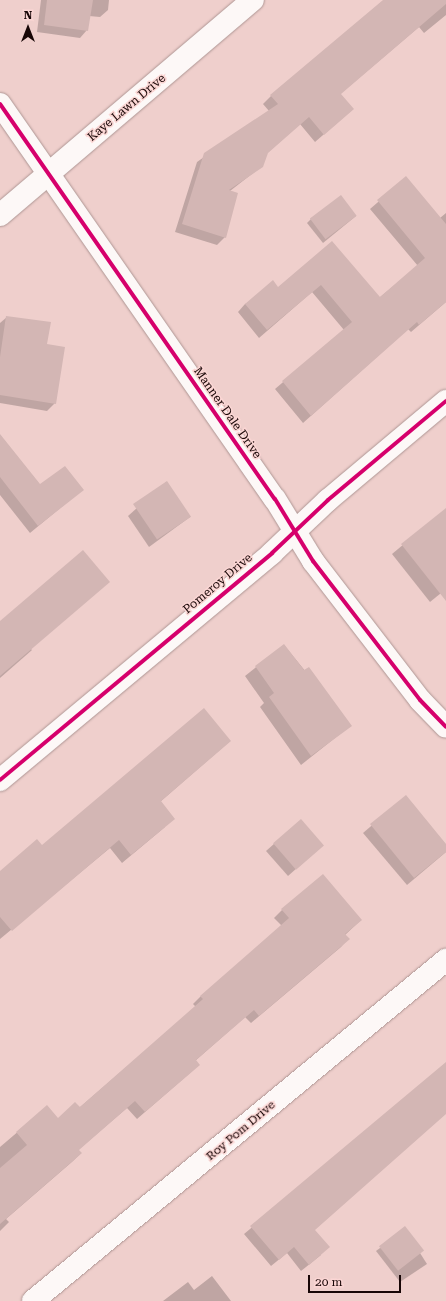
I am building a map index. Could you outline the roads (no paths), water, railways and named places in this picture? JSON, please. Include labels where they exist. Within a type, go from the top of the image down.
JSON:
[{"type":"street","name":"Kaye Lawn Drive","points":[[0,215],[253,0]]},
{"type":"street","name":"Manner Dale Drive","points":[[0,104],[275,499],[313,561],[420,700],[446,727]]},
{"type":"street","name":"Pomeroy Drive","points":[[0,780],[294,532],[328,500],[446,401]]},
{"type":"street","name":"Roy Pom Drive","points":[[33,1301],[446,960]]}]
